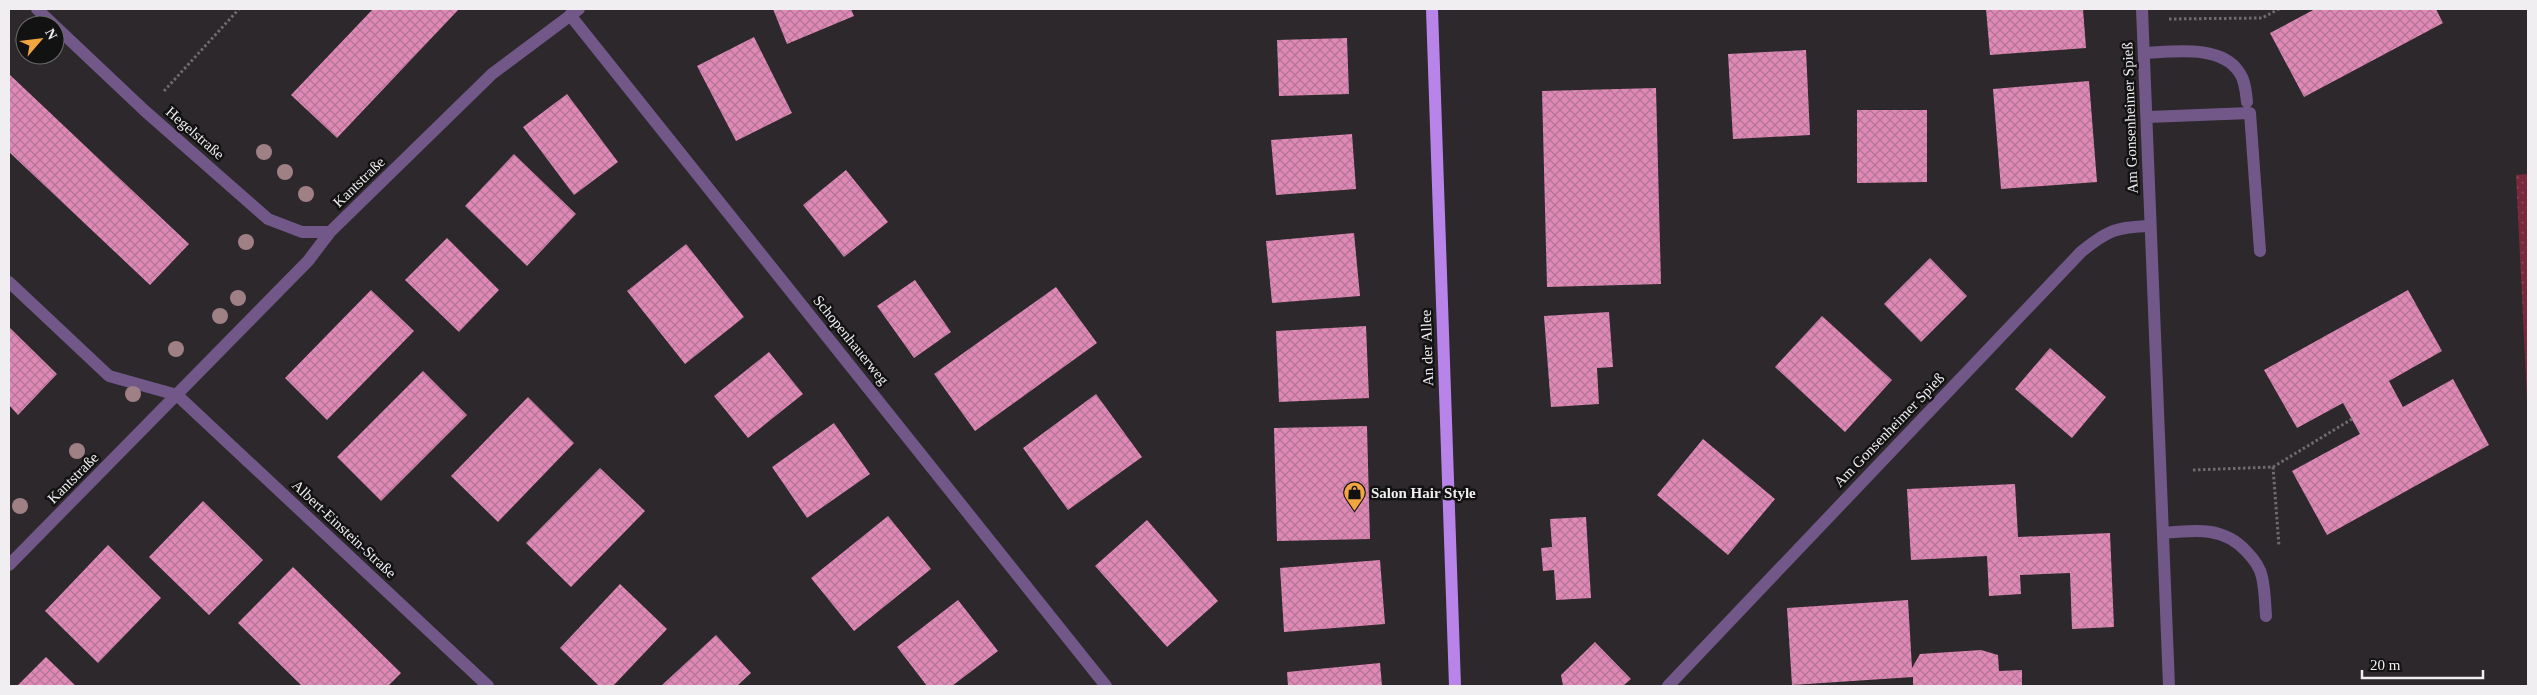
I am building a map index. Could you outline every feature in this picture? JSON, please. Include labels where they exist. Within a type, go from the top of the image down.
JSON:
[{"type":"main road","name":"An der Allee","points":[[1432,9],[1455,686]]},
{"type":"street","name":"Am Gonsenheimer Spieß","points":[[2142,9],[2148,117],[2150,226],[2169,686]]},
{"type":"street","name":"Kantstraße","points":[[10,562],[308,261],[330,232],[492,74],[574,12]]},
{"type":"street","name":"Schopenhauerweg","points":[[574,12],[1106,686]]},
{"type":"street","name":"Hegelstraße","points":[[65,35],[145,111],[268,219],[302,232],[330,232]]},
{"type":"street","points":[[2144,53],[2207,53],[2226,60],[2239,71],[2246,89],[2247,102]]},
{"type":"street","points":[[2148,117],[2250,113],[2260,251]]},
{"type":"street","name":"Am Gonsenheimer Spieß","points":[[1668,686],[2081,252],[2101,236],[2122,227],[2150,226]]},
{"type":"street","points":[[9,282],[109,376],[177,395]]},
{"type":"street","name":"Albert-Einstein-Straße","points":[[177,395],[488,686]]},
{"type":"street","points":[[2163,533],[2214,532],[2227,536],[2240,545],[2250,555],[2262,575],[2266,616]]},
{"type":"path","points":[[145,111],[239,9]]},
{"type":"path","points":[[2168,19],[2262,18],[2279,9]]},
{"type":"path","points":[[2193,470],[2273,466],[2352,419]]},
{"type":"shaded area","points":[[2528,174],[2528,418],[2516,175]]},
{"type":"building","points":[[373,9],[459,9],[337,138],[291,95]]},
{"type":"building","points":[[773,9],[851,9],[854,16],[787,44]]},
{"type":"building","points":[[1986,9],[2083,9],[2086,48],[1990,55]]},
{"type":"building","points":[[2315,9],[2436,9],[2443,23],[2304,97],[2270,33]]},
{"type":"building","points":[[754,37],[792,113],[736,141],[697,66]]},
{"type":"building","points":[[1347,38],[1349,94],[1279,96],[1277,40]]},
{"type":"building","points":[[1806,50],[1810,135],[1733,139],[1728,54]]},
{"type":"building","points":[[9,74],[189,244],[150,285],[9,152]]},
{"type":"building","points":[[2089,81],[2097,182],[2001,189],[1993,89]]},
{"type":"building","points":[[1656,88],[1661,284],[1547,287],[1542,91]]},
{"type":"building","points":[[567,94],[618,162],[574,195],[523,127]]},
{"type":"building","points":[[1857,110],[1927,110],[1927,182],[1857,183]]},
{"type":"building","points":[[1352,134],[1356,189],[1276,195],[1271,140]]},
{"type":"building","points":[[514,154],[576,214],[527,266],[465,206]]},
{"type":"building","points":[[846,170],[888,222],[844,257],[803,205]]},
{"type":"building","points":[[1354,233],[1360,296],[1272,303],[1266,241]]},
{"type":"building","points":[[447,238],[499,290],[459,332],[405,280]]},
{"type":"building","points":[[686,244],[744,317],[685,364],[627,291]]},
{"type":"building","points":[[1930,258],[1967,296],[1921,342],[1884,304]]},
{"type":"building","points":[[915,280],[951,332],[914,358],[877,306]]},
{"type":"building","points":[[1056,287],[1097,343],[975,431],[934,374]]},
{"type":"building","points":[[371,290],[414,331],[327,420],[285,378]]},
{"type":"building","points":[[2408,290],[2442,351],[2389,381],[2403,407],[2453,379],[2489,445],[2327,535],[2292,471],[2360,434],[2343,403],[2297,428],[2264,370]]},
{"type":"building","points":[[1609,312],[1613,367],[1597,368],[1599,404],[1551,407],[1544,316]]},
{"type":"building","points":[[1822,316],[1892,380],[1845,432],[1775,367]]},
{"type":"building","points":[[1366,326],[1369,398],[1279,402],[1276,331]]},
{"type":"building","points":[[9,327],[57,374],[18,415],[9,405]]},
{"type":"building","points":[[2050,348],[2106,397],[2072,438],[2015,389]]},
{"type":"building","points":[[769,352],[803,394],[748,438],[714,396]]},
{"type":"building","points":[[423,371],[467,415],[381,501],[337,457]]},
{"type":"building","points":[[1096,394],[1142,457],[1068,510],[1023,448]]},
{"type":"building","points":[[528,397],[574,443],[498,522],[451,476]]},
{"type":"building","points":[[834,423],[870,474],[807,518],[772,467]]},
{"type":"building","points":[[1367,426],[1370,539],[1277,541],[1274,428]]},
{"type":"building","points":[[1703,439],[1775,499],[1728,555],[1657,495]]},
{"type":"building","points":[[600,468],[645,511],[571,587],[526,543]]},
{"type":"building","points":[[2015,484],[2018,537],[2110,533],[2114,627],[2072,629],[2070,573],[2020,575],[2021,594],[1989,596],[1987,556],[1911,560],[1907,489]]},
{"type":"building","points":[[203,501],[263,560],[209,615],[149,557]]},
{"type":"building","points":[[888,516],[931,569],[854,631],[811,578]]},
{"type":"building","points":[[1586,517],[1591,598],[1556,600],[1554,570],[1543,571],[1541,548],[1552,547],[1550,519]]},
{"type":"building","points":[[1147,520],[1218,601],[1167,647],[1095,566]]},
{"type":"building","points":[[108,545],[161,598],[98,663],[45,611]]},
{"type":"building","points":[[1380,560],[1385,624],[1284,632],[1280,568]]},
{"type":"building","points":[[293,567],[401,673],[388,686],[302,686],[238,623]]},
{"type":"building","points":[[620,584],[667,629],[613,686],[599,686],[560,648]]},
{"type":"building","points":[[958,600],[998,651],[952,686],[927,686],[897,647]]},
{"type":"building","points":[[1908,600],[1912,668],[1920,654],[1981,650],[1998,655],[1999,671],[2022,670],[2022,686],[1913,686],[1913,677],[1792,685],[1787,608]]},
{"type":"building","points":[[716,635],[751,673],[737,686],[661,686]]},
{"type":"building","points":[[1595,642],[1631,679],[1623,686],[1563,686],[1561,675]]},
{"type":"building","points":[[46,657],[76,686],[17,686]]},
{"type":"building","points":[[1380,663],[1382,686],[1288,686],[1287,672]]},
{"type":"place","name":"Salon Hair Style","points":[[1355,512]]}]
